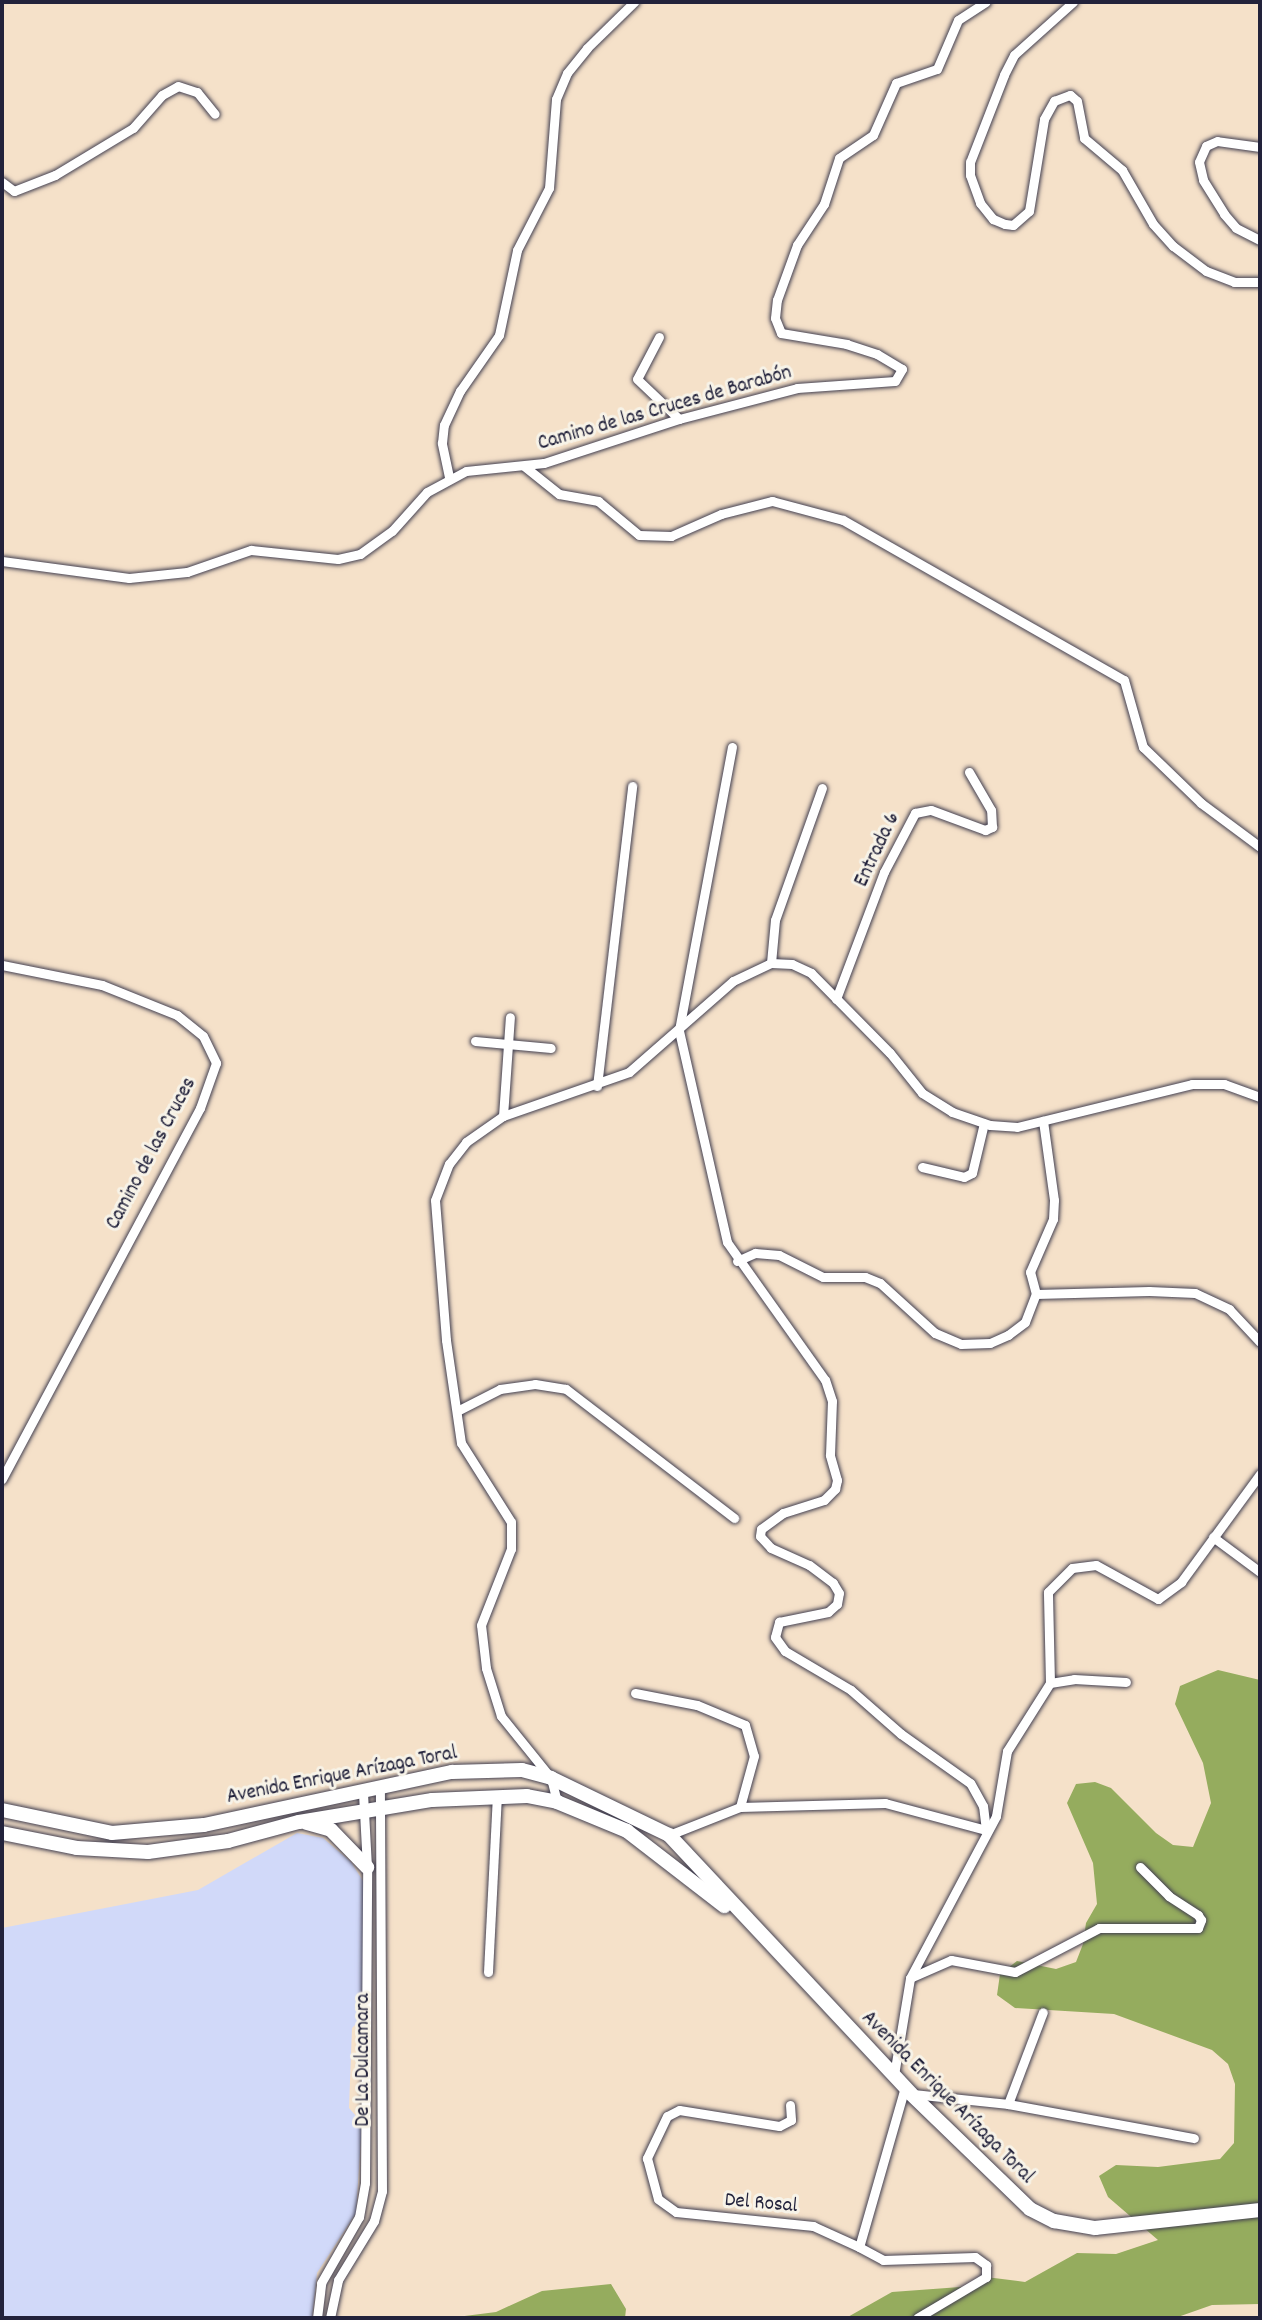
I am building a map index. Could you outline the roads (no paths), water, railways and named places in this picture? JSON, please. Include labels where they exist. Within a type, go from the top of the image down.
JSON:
[{"type":"main road","name":"Avenida Enrique Arízaga Toral","points":[[2,1810],[113,1833],[204,1825],[452,1772],[522,1770],[551,1778],[669,1835],[761,1936],[1007,2192],[1054,2221],[1095,2228],[1260,2210]]},
{"type":"main road","name":"Avenida Enrique Arízaga Toral","points":[[2,1833],[77,1848],[148,1852],[228,1841],[299,1822],[363,1811],[497,1794],[557,1802],[627,1831],[761,1936]]},
{"type":"main road","points":[[299,1822],[331,1830],[367,1867]]},
{"type":"street","points":[[449,477],[442,443],[444,425],[460,391],[499,335],[517,250],[549,188],[556,99],[580,56],[634,2]]},
{"type":"street","name":"Camino de las Cruces de Barabón","points":[[2,561],[129,578],[187,572],[251,550],[338,559],[360,554],[392,531],[427,492],[449,477],[483,468],[524,466],[797,387],[883,382],[900,375],[896,363],[857,347],[781,333],[775,318],[777,300],[797,244],[824,204],[839,158],[873,135],[896,83],[937,69],[958,20],[986,2]]},
{"type":"street","points":[[1073,2],[1014,55],[1004,75],[970,162],[970,174],[980,203],[993,219],[1005,224],[1013,225],[1029,211],[1044,119],[1054,101],[1070,95],[1077,101],[1084,138],[1122,170],[1153,224],[1173,246],[1206,271],[1234,282],[1260,282]]},
{"type":"street","points":[[2,183],[14,191],[55,175],[134,128],[162,95],[178,86],[197,92],[215,114]]},
{"type":"street","points":[[1260,148],[1217,141],[1206,146],[1199,162],[1203,180],[1224,214],[1236,228],[1260,240]]},
{"type":"street","points":[[659,337],[636,379],[679,419]]},
{"type":"street","points":[[524,466],[559,494],[598,501],[639,535],[671,536],[721,514],[772,501],[843,520],[1124,680],[1143,747],[1201,803],[1260,846]]},
{"type":"street","points":[[732,747],[679,1030],[727,1242],[737,1261],[821,1371],[832,1401],[828,1423],[835,1489],[824,1500],[768,1522],[760,1536],[771,1548],[810,1565],[834,1583],[837,1604],[828,1612],[786,1618],[774,1630],[775,1637],[785,1651],[851,1690],[901,1734],[970,1783],[983,1806],[986,1830]]},
{"type":"street","name":"Entrada 6","points":[[836,999],[884,872],[915,813],[932,810],[985,830],[992,827],[991,810],[968,772]]},
{"type":"street","points":[[597,1086],[632,786]]},
{"type":"street","points":[[771,963],[775,920],[822,788]]},
{"type":"street","points":[[557,1802],[551,1778],[501,1716],[486,1668],[481,1625],[511,1549],[511,1522],[461,1443],[446,1340],[435,1200],[449,1164],[466,1142],[503,1116],[597,1086],[629,1072],[733,981],[771,963],[792,964],[811,973],[922,1093],[952,1112],[984,1123],[1017,1127],[1192,1084],[1223,1084],[1260,1097]]},
{"type":"street","name":"Camino de las Cruces","points":[[2,965],[102,985],[177,1015],[203,1036],[216,1063],[200,1108],[2,1479]]},
{"type":"street","points":[[503,1116],[510,1017]]},
{"type":"street","points":[[475,1041],[551,1048]]},
{"type":"street","points":[[737,1261],[755,1253],[779,1255],[823,1277],[873,1280],[892,1291],[935,1333],[961,1344],[990,1343],[1025,1322],[1036,1294],[1030,1272],[1053,1219],[1054,1200],[1043,1121]]},
{"type":"street","points":[[922,1167],[964,1178],[972,1173],[984,1123]]},
{"type":"street","points":[[1036,1294],[1195,1293],[1229,1309],[1260,1342]]},
{"type":"street","points":[[457,1411],[500,1389],[535,1384],[566,1388],[734,1518]]},
{"type":"street","points":[[894,2075],[910,1978],[1001,1804],[1007,1751],[1050,1683],[1048,1592],[1072,1568],[1097,1565],[1158,1599],[1181,1582],[1260,1474]]},
{"type":"street","points":[[1213,1537],[1260,1572]]},
{"type":"street","points":[[1050,1683],[1074,1679],[1126,1682]]},
{"type":"street","points":[[635,1693],[710,1708],[745,1725],[754,1756],[740,1807]]},
{"type":"street","name":"De La Dulcamara","points":[[330,2318],[338,2280],[374,2221],[382,2191],[380,1789]]},
{"type":"street","name":"De La Dulcamara","points":[[317,2318],[321,2283],[359,2217],[365,2183],[367,1867],[363,1793]]},
{"type":"street","points":[[488,1972],[497,1794]]},
{"type":"street","points":[[669,1835],[740,1807],[885,1803],[986,1830]]},
{"type":"street","points":[[910,1978],[951,1960],[1015,1972],[1098,1928],[1198,1928],[1201,1920],[1198,1914],[1169,1896],[1140,1867]]},
{"type":"street","points":[[1008,2104],[1043,2012]]},
{"type":"street","points":[[859,2247],[908,2091],[1008,2104],[1195,2138]]},
{"type":"street","name":"Del Rosal","points":[[790,2105],[791,2120],[779,2126],[679,2110],[667,2116],[647,2158],[658,2199],[677,2212],[813,2226],[889,2260],[975,2257],[986,2264],[986,2277],[917,2318]]}]
